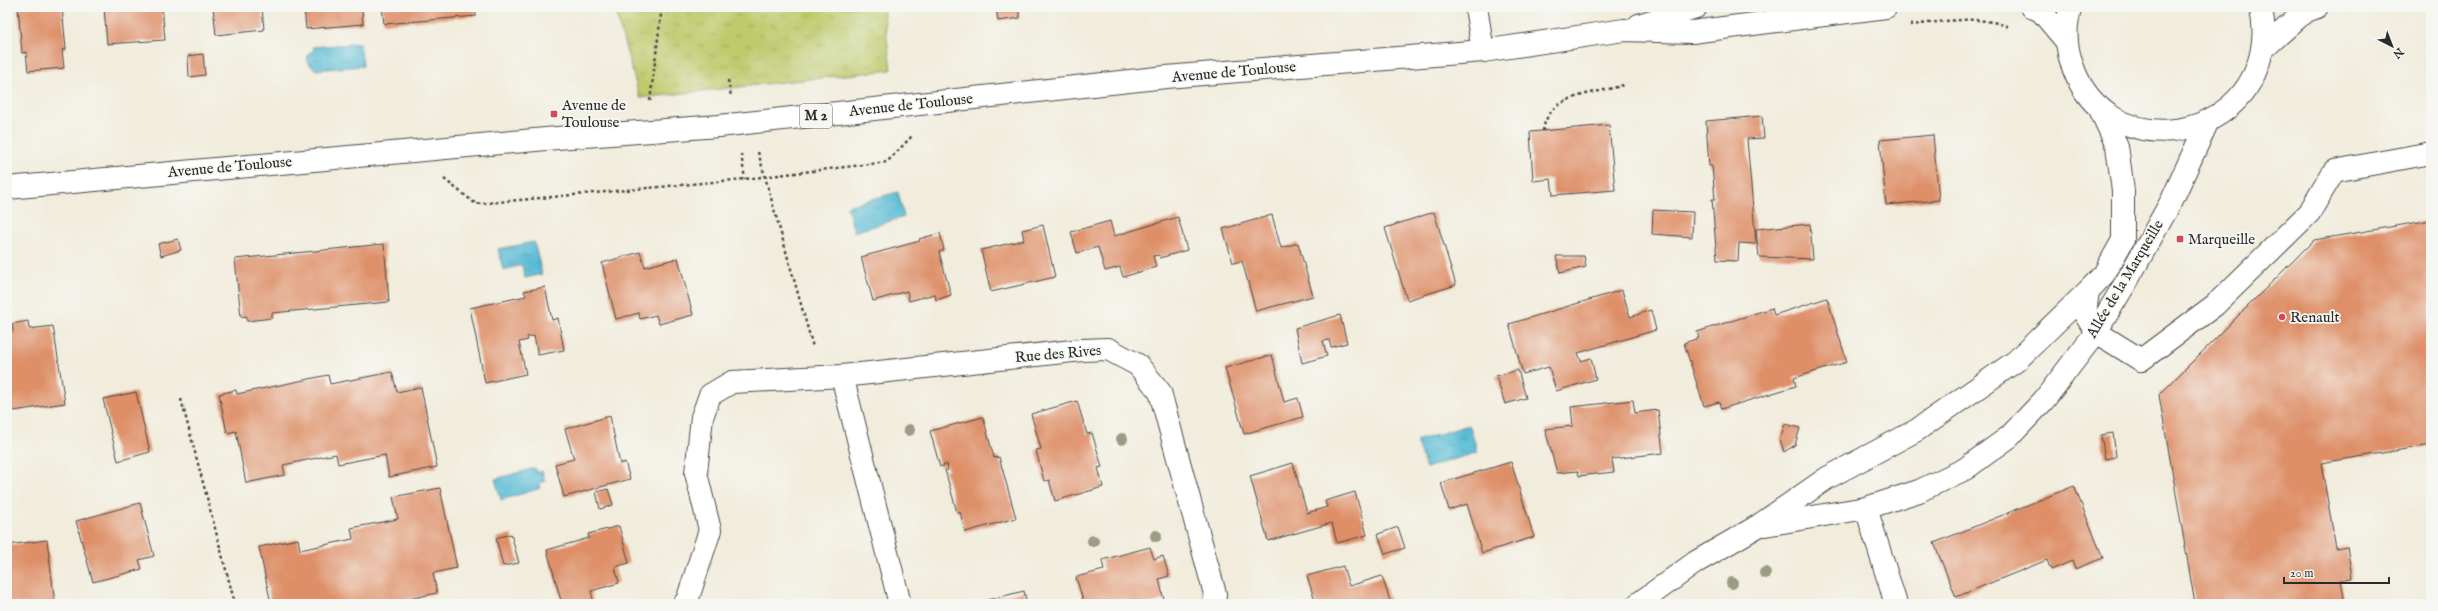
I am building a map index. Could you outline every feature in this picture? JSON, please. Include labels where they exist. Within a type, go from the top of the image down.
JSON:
[{"type":"street","points":[[1476,7],[1483,51]]},
{"type":"street","name":"Avenue de Toulouse","points":[[7,188],[557,138],[725,125],[1166,77],[1483,51],[1624,30],[1696,7]]},
{"type":"street","name":"Avenue de Toulouse","points":[[1624,30],[1692,32],[1886,7]]},
{"type":"street","points":[[2032,7],[2041,11],[2067,42]]},
{"type":"street","points":[[2070,7],[2068,16],[2067,42],[2070,60],[2086,93],[2099,107],[2118,120],[2140,129],[2163,131],[2186,129],[2208,121],[2228,109],[2244,92],[2256,72],[2263,49],[2263,18],[2260,7]]},
{"type":"street","points":[[2263,49],[2304,12],[2317,7]]},
{"type":"street","name":"Allée de la Marqueille","points":[[1638,604],[1696,562],[1758,526],[1827,478],[1917,430],[2016,361],[2104,274],[2123,240],[2123,191],[2117,146],[2099,107]]},
{"type":"street","name":"Allée de la Marqueille","points":[[1758,526],[1866,508],[1919,491],[1965,469],[2009,437],[2044,400],[2096,332],[2128,279],[2172,200],[2208,121]]},
{"type":"street","points":[[2088,291],[2085,314],[2096,332],[2141,360],[2215,305],[2309,213],[2334,170],[2431,153]]},
{"type":"street","name":"Rue des Rives","points":[[684,604],[687,601],[710,530],[696,473],[702,417],[710,395],[732,382],[842,376],[1082,350],[1108,349],[1138,365],[1160,392],[1215,594],[1214,604]]},
{"type":"street","points":[[842,376],[900,604]]},
{"type":"street","points":[[1866,508],[1896,604]]},
{"type":"path","points":[[650,101],[662,7]]},
{"type":"path","points":[[728,80],[731,94]]},
{"type":"path","points":[[1543,131],[1544,122],[1552,110],[1571,98],[1626,84]]},
{"type":"path","points":[[757,150],[812,346],[842,376]]},
{"type":"path","points":[[440,174],[476,204],[745,179]]},
{"type":"path","points":[[181,399],[235,604]]},
{"type":"green space","points":[[614,7],[883,7],[891,70],[640,98]]},
{"type":"water","points":[[360,43],[363,66],[316,70],[307,62],[308,54],[314,50],[313,47]]},
{"type":"water","points":[[898,192],[904,217],[854,232],[847,206]]},
{"type":"water","points":[[534,242],[542,274],[525,278],[522,265],[503,270],[498,249]]},
{"type":"water","points":[[1469,425],[1478,452],[1426,468],[1416,441]]},
{"type":"water","points":[[535,468],[537,473],[542,471],[545,481],[540,483],[541,488],[501,500],[495,479]]},
{"type":"building","points":[[18,7],[62,7],[66,49],[62,50],[64,68],[28,71],[26,52],[22,53]]},
{"type":"building","points":[[104,7],[162,7],[165,40],[107,44]]},
{"type":"building","points":[[213,7],[262,7],[264,30],[216,35]]},
{"type":"building","points":[[304,7],[362,7],[363,24],[306,29]]},
{"type":"building","points":[[382,7],[475,7],[476,16],[384,24]]},
{"type":"building","points":[[996,7],[1018,7],[1020,18],[998,21]]},
{"type":"building","points":[[203,54],[205,75],[189,77],[188,56]]},
{"type":"building","points":[[1762,116],[1764,138],[1747,139],[1756,244],[1739,243],[1738,261],[1717,260],[1712,199],[1715,199],[1712,166],[1709,166],[1706,121]]},
{"type":"building","points":[[1609,125],[1615,190],[1553,195],[1551,179],[1533,181],[1530,132]]},
{"type":"building","points":[[1933,135],[1939,200],[1886,205],[1880,140]]},
{"type":"building","points":[[1653,210],[1693,212],[1692,237],[1652,234]]},
{"type":"building","points":[[1434,212],[1456,285],[1407,300],[1385,228]]},
{"type":"building","points":[[1272,215],[1281,248],[1298,243],[1313,296],[1256,311],[1242,261],[1233,263],[1223,229]]},
{"type":"building","points":[[1178,217],[1187,250],[1160,258],[1159,255],[1153,256],[1156,267],[1123,277],[1120,267],[1105,271],[1098,247],[1077,253],[1071,232],[1110,221],[1114,236]]},
{"type":"building","points":[[2431,220],[2431,445],[2321,463],[2336,548],[2347,546],[2352,578],[2341,580],[2345,604],[2195,604],[2159,395],[2314,240]]},
{"type":"building","points":[[1810,224],[1813,259],[1759,257],[1756,229]]},
{"type":"building","points":[[1043,225],[1055,277],[991,292],[981,250],[1024,240],[1022,230]]},
{"type":"building","points":[[940,233],[944,250],[939,252],[951,295],[936,300],[935,294],[909,301],[907,291],[873,301],[861,257],[920,241],[919,239]]},
{"type":"building","points":[[178,239],[181,250],[161,256],[158,244]]},
{"type":"building","points":[[384,244],[389,302],[272,313],[272,318],[247,321],[247,316],[241,317],[235,259]]},
{"type":"building","points":[[640,252],[645,267],[678,258],[693,315],[659,324],[656,315],[640,319],[639,313],[616,319],[602,263]]},
{"type":"building","points":[[1556,256],[1584,256],[1586,267],[1560,273]]},
{"type":"building","points":[[545,287],[552,320],[558,318],[564,350],[538,355],[534,336],[527,337],[528,340],[519,342],[526,374],[485,383],[470,308],[526,296],[524,291]]},
{"type":"building","points":[[1622,290],[1630,317],[1651,310],[1656,330],[1578,353],[1581,361],[1591,358],[1596,379],[1556,391],[1549,367],[1523,374],[1509,324]]},
{"type":"building","points":[[1827,298],[1847,362],[1794,378],[1796,386],[1721,409],[1719,402],[1704,406],[1684,343],[1699,338],[1697,332],[1772,308],[1774,315]]},
{"type":"building","points":[[1340,315],[1347,343],[1331,347],[1329,340],[1323,341],[1327,356],[1302,363],[1295,328]]},
{"type":"building","points":[[28,321],[29,329],[53,326],[65,403],[7,412],[7,332],[13,331],[12,324]]},
{"type":"building","points":[[1272,355],[1284,402],[1298,398],[1303,417],[1244,434],[1225,368]]},
{"type":"building","points":[[1518,370],[1526,398],[1505,404],[1496,376]]},
{"type":"building","points":[[392,372],[397,392],[421,387],[437,467],[389,477],[385,455],[338,464],[336,454],[283,465],[285,475],[246,483],[236,431],[227,433],[219,394],[236,390],[237,394],[328,375],[330,384]]},
{"type":"building","points":[[136,392],[150,452],[118,461],[103,399]]},
{"type":"building","points":[[1633,400],[1635,413],[1658,410],[1663,453],[1612,459],[1614,472],[1579,476],[1578,471],[1557,473],[1545,429],[1573,426],[1571,407]]},
{"type":"building","points":[[1077,401],[1087,434],[1092,433],[1102,467],[1098,468],[1103,487],[1055,501],[1049,480],[1044,481],[1036,450],[1041,449],[1031,414]]},
{"type":"building","points":[[610,416],[620,464],[625,462],[630,479],[564,497],[555,464],[574,459],[565,429]]},
{"type":"building","points":[[983,417],[994,458],[999,457],[1016,518],[965,532],[960,512],[957,512],[945,470],[948,470],[947,464],[940,467],[930,431]]},
{"type":"building","points":[[1785,424],[1800,428],[1795,445],[1784,452],[1780,439]]},
{"type":"building","points":[[2113,433],[2116,457],[2105,459],[2101,435]]},
{"type":"building","points":[[1511,462],[1534,537],[1482,553],[1467,504],[1449,510],[1441,483]]},
{"type":"building","points":[[1293,463],[1307,513],[1327,507],[1325,501],[1355,492],[1367,535],[1337,543],[1332,523],[1268,541],[1250,476]]},
{"type":"building","points":[[2074,486],[2103,558],[2075,569],[2072,561],[2051,570],[2047,560],[1956,597],[1934,543]]},
{"type":"building","points":[[440,488],[457,568],[433,573],[437,593],[385,604],[261,604],[261,601],[270,599],[259,547],[298,539],[300,550],[353,539],[351,528],[398,519],[393,497]]},
{"type":"building","points":[[608,489],[613,505],[600,509],[596,492]]},
{"type":"building","points":[[140,503],[154,556],[139,560],[142,569],[93,582],[76,521]]},
{"type":"building","points":[[619,526],[629,563],[615,567],[619,583],[591,591],[594,604],[562,604],[547,550],[589,538],[588,534]]},
{"type":"building","points":[[1398,527],[1405,548],[1385,554],[1378,534]]},
{"type":"building","points":[[511,534],[519,563],[503,566],[496,538]]},
{"type":"building","points":[[47,540],[55,604],[7,604],[7,545]]},
{"type":"building","points":[[1150,547],[1154,559],[1163,556],[1169,576],[1159,579],[1164,600],[1149,604],[1084,604],[1076,577],[1104,570],[1102,560]]},
{"type":"building","points":[[1343,566],[1349,586],[1382,576],[1391,604],[1316,604],[1307,576]]},
{"type":"building","points":[[1024,591],[1027,604],[975,604],[975,603]]},
{"type":"place","name":"Avenue de Toulouse","points":[[554,114]]},
{"type":"place","name":"Marqueille","points":[[2180,239]]},
{"type":"place","name":"Renault","points":[[2282,317]]}]
